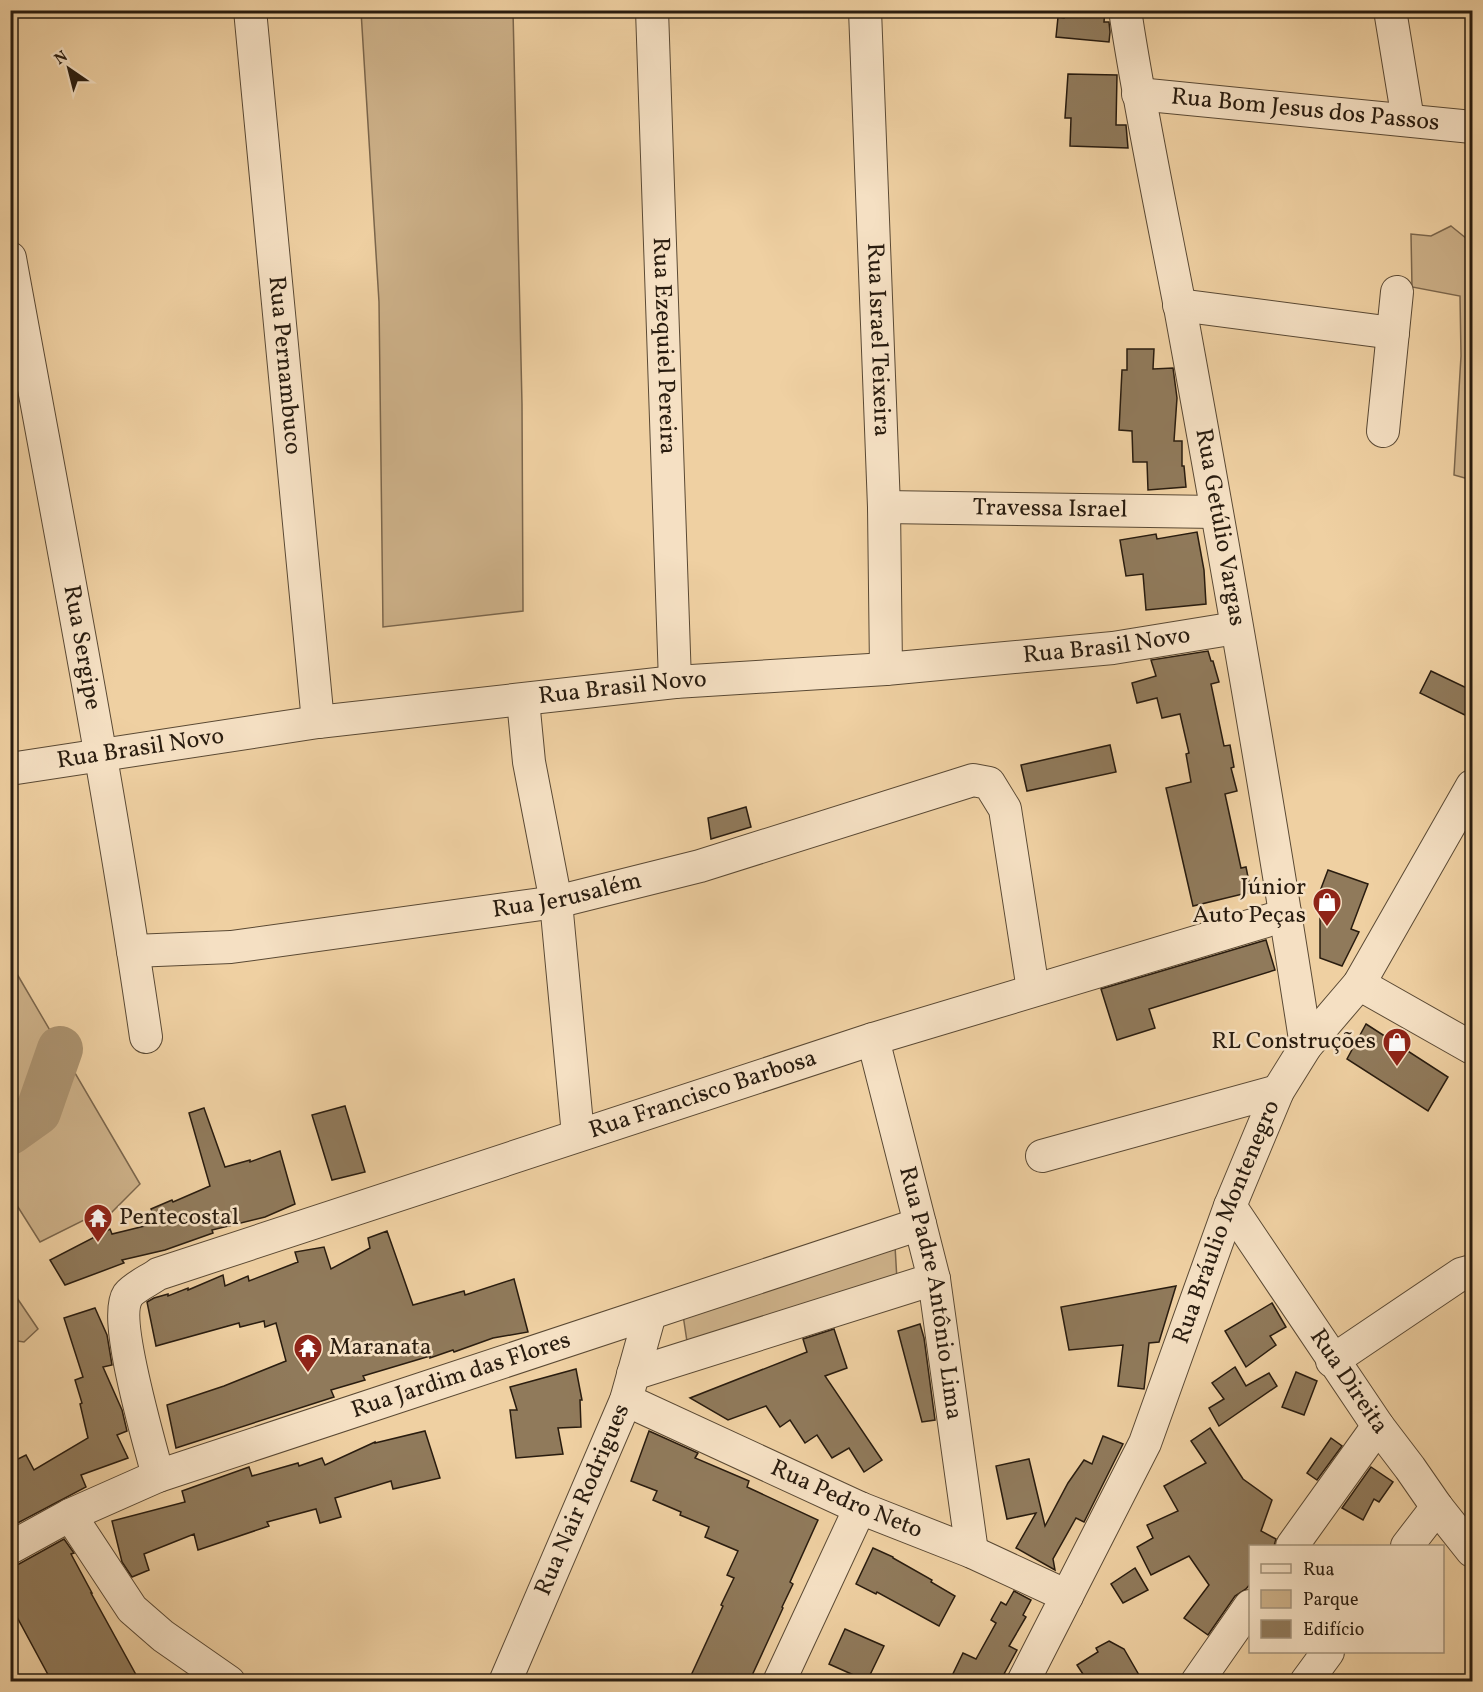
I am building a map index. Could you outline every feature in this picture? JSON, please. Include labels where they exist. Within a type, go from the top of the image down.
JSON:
[{"type":"street","name":"Rua Pernambuco","points":[[250,10],[318,722]]},
{"type":"street","name":"Rua Ezequiel Pereira","points":[[652,10],[675,682]]},
{"type":"street","name":"Rua Israel Teixeira","points":[[866,10],[884,507],[886,669]]},
{"type":"street","name":"Rua Getúlio Vargas","points":[[1125,10],[1137,94],[1179,305],[1216,512],[1286,915],[1306,1046]]},
{"type":"street","points":[[1390,10],[1407,120]]},
{"type":"street","name":"Rua Bom Jesus dos Passos","points":[[1137,94],[1473,127]]},
{"type":"street","name":"Rua Sergipe","points":[[10,258],[99,755],[146,1037]]},
{"type":"street","points":[[1383,430],[1397,292]]},
{"type":"street","points":[[1179,305],[1393,333]]},
{"type":"street","name":"Travessa Israel","points":[[884,507],[1216,512]]},
{"type":"street","name":"Rua Brasil Novo","points":[[10,769],[318,722],[675,682],[886,669],[1113,648],[1236,628]]},
{"type":"street","points":[[523,699],[530,762],[556,902],[578,1135]]},
{"type":"street","name":"Rua Jerusalém","points":[[133,951],[231,947],[556,902],[700,866],[974,780],[989,783],[1005,808],[1034,990]]},
{"type":"street","name":"Rua Bráulio Montenegro","points":[[1023,1682],[1145,1443],[1230,1206],[1278,1092],[1306,1046],[1359,984],[1472,788]]},
{"type":"street","name":"Rua Francisco Barbosa","points":[[158,1476],[127,1347],[124,1308],[128,1294],[158,1274],[873,1039],[1286,915]]},
{"type":"street","points":[[1359,984],[1473,1048]]},
{"type":"street","name":"Rua Padre Antônio Lima","points":[[873,1039],[933,1279],[972,1552]]},
{"type":"street","points":[[1042,1156],[1278,1092]]},
{"type":"street","name":"Rua Direita","points":[[1230,1206],[1378,1426],[1437,1507],[1473,1551]]},
{"type":"street","name":"Rua Jardim das Flores","points":[[10,1548],[70,1515],[158,1476],[920,1224]]},
{"type":"street","points":[[1332,1360],[1461,1274],[1473,1271]]},
{"type":"street","points":[[629,1387],[933,1279]]},
{"type":"street","name":"Rua Nair Rodrigues","points":[[505,1682],[629,1387],[650,1314]]},
{"type":"street","name":"Rua Pedro Neto","points":[[629,1387],[860,1508],[972,1552],[1067,1596]]},
{"type":"street","points":[[1293,1545],[1378,1426]]},
{"type":"street","points":[[1408,1545],[1437,1507]]},
{"type":"street","points":[[779,1682],[860,1508]]},
{"type":"street","points":[[70,1515],[132,1609],[163,1636],[229,1682]]},
{"type":"street","points":[[1197,1682],[1249,1609]]},
{"type":"street","points":[[1306,1682],[1327,1653]]},
{"type":"green space","points":[[361,11],[513,11],[522,404],[523,611],[383,627],[379,302]]},
{"type":"green space","points":[[1451,226],[1472,243],[1472,480],[1454,475],[1461,356],[1460,296],[1412,287],[1411,234],[1431,236]]},
{"type":"green space","points":[[10,962],[140,1184],[99,1225],[86,1219],[40,1242],[11,1196]]},
{"type":"green space","points":[[895,1246],[897,1280],[688,1348],[683,1315]]},
{"type":"green space","points":[[11,1289],[38,1329],[24,1342],[11,1340]]},
{"type":"building","points":[[1064,10],[1105,10],[1104,22],[1109,22],[1109,42],[1056,37],[1058,17],[1064,18]]},
{"type":"building","points":[[1068,74],[1117,75],[1116,125],[1126,125],[1128,148],[1070,146],[1071,118],[1065,118]]},
{"type":"building","points":[[1127,349],[1154,349],[1153,369],[1173,368],[1177,398],[1174,441],[1182,441],[1182,466],[1184,466],[1186,487],[1148,490],[1147,462],[1133,462],[1132,431],[1119,430],[1122,370],[1127,370]]},
{"type":"building","points":[[1197,532],[1204,570],[1206,604],[1146,610],[1143,574],[1126,576],[1120,540],[1156,534],[1157,539]]},
{"type":"building","points":[[1208,651],[1219,682],[1211,684],[1224,746],[1230,745],[1234,767],[1231,768],[1237,791],[1225,794],[1241,868],[1246,867],[1251,892],[1193,906],[1166,788],[1191,782],[1186,754],[1189,753],[1180,714],[1162,718],[1157,698],[1137,703],[1132,683],[1156,676],[1151,660]]},
{"type":"building","points":[[1431,671],[1473,691],[1473,719],[1420,693]]},
{"type":"building","points":[[1110,745],[1116,772],[1027,791],[1021,765]]},
{"type":"building","points":[[746,807],[751,827],[711,839],[708,818]]},
{"type":"building","points":[[1328,870],[1368,884],[1351,929],[1359,932],[1342,966],[1320,958],[1320,909],[1314,907]]},
{"type":"building","points":[[1266,940],[1275,970],[1149,1009],[1155,1028],[1117,1040],[1101,989]]},
{"type":"building","name":"RL Construções","points":[[1366,1024],[1448,1077],[1428,1111],[1347,1059]]},
{"type":"building","points":[[345,1106],[365,1172],[332,1180],[312,1115]]},
{"type":"building","points":[[204,1108],[225,1167],[250,1160],[250,1162],[280,1151],[295,1204],[265,1217],[212,1230],[213,1233],[165,1250],[122,1260],[124,1263],[65,1285],[50,1260],[110,1229],[112,1234],[157,1223],[151,1209],[210,1186],[189,1113]]},
{"type":"building","points":[[387,1231],[413,1305],[464,1291],[465,1295],[514,1279],[528,1332],[493,1338],[454,1352],[453,1350],[430,1358],[430,1356],[363,1376],[365,1380],[331,1390],[334,1397],[176,1448],[167,1405],[224,1386],[286,1361],[276,1323],[265,1327],[264,1321],[240,1327],[239,1323],[156,1346],[147,1302],[188,1288],[188,1290],[223,1275],[225,1286],[248,1276],[249,1281],[298,1262],[295,1252],[324,1247],[331,1269],[370,1248],[368,1238]]},
{"type":"building","points":[[1176,1286],[1159,1342],[1149,1343],[1144,1389],[1118,1386],[1123,1345],[1069,1350],[1061,1307]]},
{"type":"building","points":[[1272,1303],[1286,1327],[1270,1336],[1276,1345],[1246,1367],[1225,1331]]},
{"type":"building","points":[[95,1308],[107,1335],[112,1365],[103,1367],[122,1410],[127,1431],[117,1435],[128,1458],[81,1475],[86,1487],[10,1527],[10,1463],[26,1455],[34,1470],[88,1438],[80,1404],[82,1403],[75,1380],[83,1377],[64,1318]]},
{"type":"building","points":[[920,1324],[935,1420],[922,1422],[898,1331]]},
{"type":"building","points":[[834,1329],[847,1368],[825,1376],[882,1460],[864,1472],[849,1448],[832,1458],[817,1435],[805,1443],[790,1420],[780,1427],[766,1406],[728,1420],[690,1398],[807,1352],[803,1339]]},
{"type":"building","points":[[1235,1367],[1246,1386],[1269,1373],[1277,1386],[1219,1426],[1209,1408],[1224,1399],[1212,1383]]},
{"type":"building","points":[[576,1369],[582,1400],[580,1400],[581,1427],[558,1428],[563,1454],[516,1458],[510,1410],[517,1410],[510,1387]]},
{"type":"building","points":[[1296,1372],[1317,1381],[1304,1415],[1282,1407]]},
{"type":"building","points":[[1210,1428],[1243,1479],[1272,1500],[1261,1531],[1276,1539],[1274,1545],[1249,1545],[1249,1585],[1235,1596],[1208,1635],[1184,1618],[1209,1585],[1189,1556],[1151,1575],[1137,1547],[1153,1538],[1147,1525],[1178,1511],[1164,1486],[1206,1463],[1191,1441]]},
{"type":"building","points":[[425,1431],[440,1478],[393,1489],[391,1481],[335,1498],[341,1517],[320,1523],[316,1509],[267,1522],[269,1526],[198,1550],[194,1534],[144,1554],[149,1570],[132,1577],[122,1562],[112,1521],[185,1502],[182,1491],[249,1467],[252,1476],[298,1463],[299,1466],[322,1458],[325,1465],[375,1442]]},
{"type":"building","points":[[649,1431],[698,1453],[695,1458],[749,1481],[747,1487],[818,1520],[790,1582],[793,1584],[783,1608],[749,1682],[688,1682],[734,1578],[727,1575],[738,1551],[705,1537],[709,1527],[653,1500],[657,1491],[631,1481]]},
{"type":"building","points":[[1103,1436],[1123,1444],[1084,1522],[1076,1518],[1053,1559],[1055,1570],[1016,1548],[1036,1513],[1007,1519],[996,1466],[1029,1459],[1045,1526],[1068,1483],[1084,1460],[1092,1464]]},
{"type":"building","points":[[1331,1438],[1342,1446],[1317,1480],[1307,1473]]},
{"type":"building","points":[[1371,1467],[1393,1482],[1379,1502],[1374,1499],[1363,1520],[1342,1508]]},
{"type":"building","points":[[64,1539],[74,1553],[71,1554],[140,1682],[52,1682],[10,1604],[10,1566],[19,1564]]},
{"type":"building","points":[[873,1548],[893,1557],[955,1596],[939,1626],[877,1592],[876,1594],[856,1584]]},
{"type":"building","points":[[1135,1568],[1148,1590],[1123,1603],[1111,1584]]},
{"type":"building","points":[[1014,1591],[1031,1600],[1023,1615],[1026,1617],[1009,1646],[1017,1650],[1004,1674],[1007,1675],[1005,1682],[949,1682],[963,1653],[976,1659],[996,1623],[991,1620],[1001,1602],[1006,1605]]},
{"type":"building","points":[[845,1629],[884,1646],[867,1681],[829,1664]]},
{"type":"building","points":[[1109,1641],[1124,1649],[1143,1682],[1088,1682],[1077,1665],[1098,1652],[1096,1648]]},
{"type":"waterway","points":[[10,1132],[38,1112],[60,1049]]},
{"type":"place","name":"Júnior Auto Peças","points":[[1327,928]]},
{"type":"place","name":"RL Construções","points":[[1397,1068]]},
{"type":"place","name":"Pentecostal","points":[[98,1244]]},
{"type":"place","name":"Maranata","points":[[308,1374]]}]
